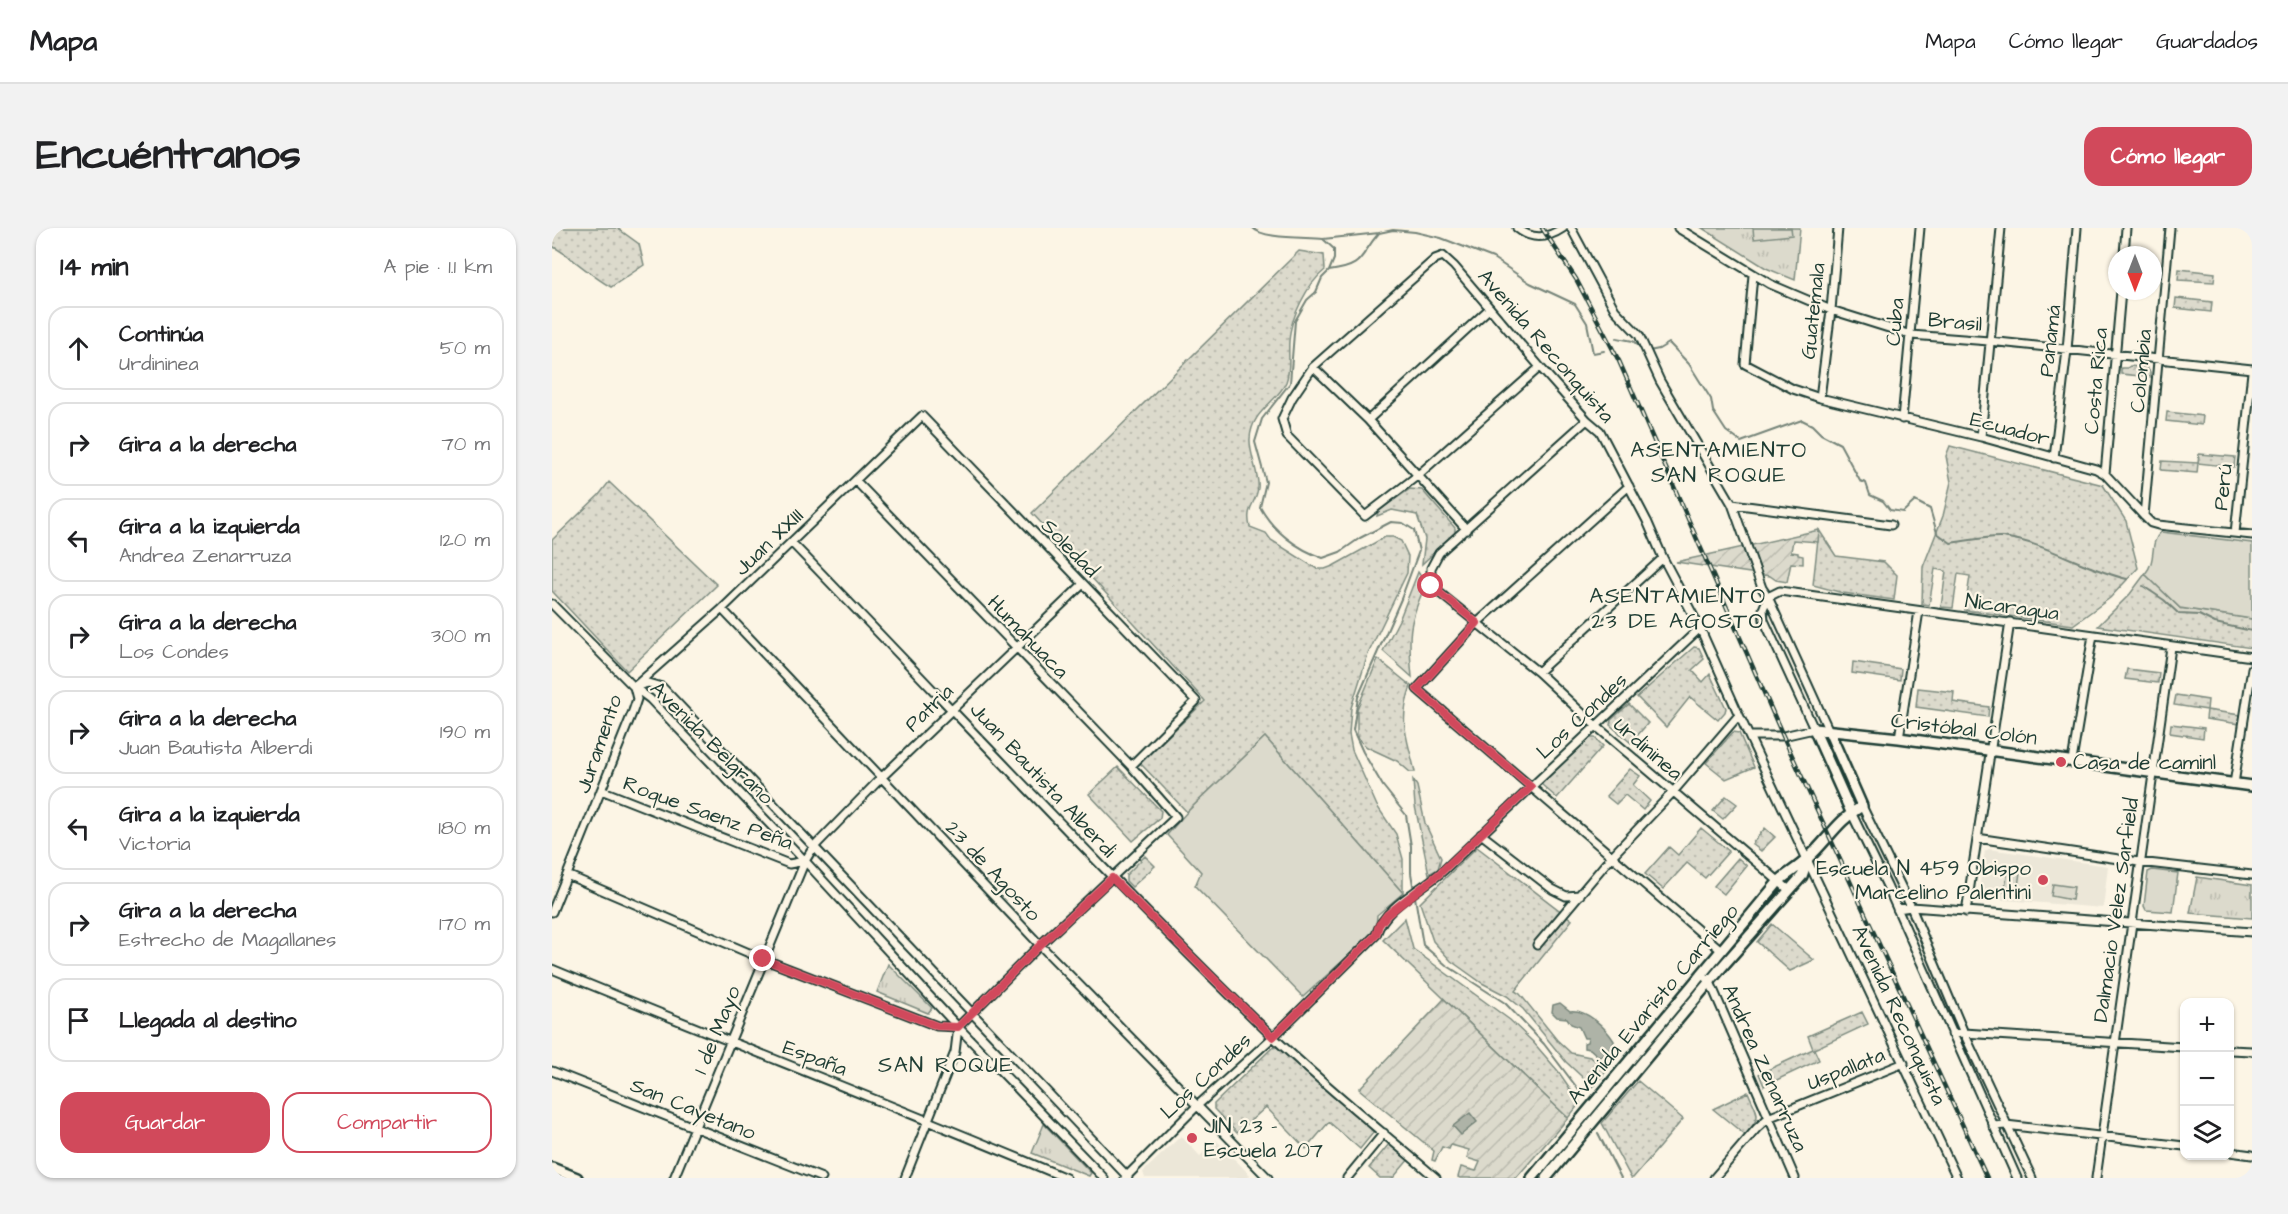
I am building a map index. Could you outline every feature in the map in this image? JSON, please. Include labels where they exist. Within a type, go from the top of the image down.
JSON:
[{"type":"street","points":[[1517,228],[1529,235],[1549,237],[1563,228]]},
{"type":"street","points":[[1571,228],[1615,310],[1639,335],[1660,381],[1732,504],[1762,588],[1911,907],[1964,1033],[2032,1178]]},
{"type":"street","name":"Brasil","points":[[1678,228],[1753,275],[1831,310],[1911,335],[2115,354],[2252,371]]},
{"type":"street","name":"Guatemala","points":[[1820,398],[1838,228]]},
{"type":"street","name":"Cuba","points":[[1902,419],[1920,228]]},
{"type":"street","points":[[1980,437],[2001,228]]},
{"type":"street","name":"Panamá","points":[[2054,458],[2067,350],[2077,228]]},
{"type":"street","points":[[2125,246],[2126,228]]},
{"type":"street","name":"Colombia","points":[[2144,516],[2170,228]]},
{"type":"street","name":"Avenida Reconquista","points":[[1313,367],[1435,259],[1443,256],[1587,420],[1600,431],[1700,628],[1957,1178]]},
{"type":"street","name":"Ecuador","points":[[1753,275],[1745,364],[1793,389],[1820,398],[1980,437],[2096,469],[2105,474],[2151,523],[2252,535]]},
{"type":"street","name":"Costa Rica","points":[[2105,474],[2120,300]]},
{"type":"street","points":[[1368,420],[1490,308]]},
{"type":"street","points":[[1540,367],[1417,476],[1365,516],[1287,436],[1282,419],[1292,398],[1313,367],[1368,420],[1417,476],[1467,530],[1587,420]]},
{"type":"street","name":"Perú","points":[[2235,533],[2252,371]]},
{"type":"street","name":"Juan XXIII","points":[[634,687],[722,609],[922,416]]},
{"type":"street","name":"Soledad","points":[[922,416],[1196,701],[1131,766]]},
{"type":"street","name":"Humahuaca","points":[[856,481],[1131,766],[1176,817],[1112,878]]},
{"type":"street","points":[[1629,486],[1477,623],[1417,689],[1721,950]]},
{"type":"street","points":[[1732,504],[1891,525]]},
{"type":"street","name":"Urdininea","points":[[1467,530],[1440,553],[1431,568],[1431,586],[1538,672],[1596,726],[1789,890]]},
{"type":"street","name":"Juan Bautista Alberdi","points":[[792,543],[1112,878],[1273,1037],[1436,1178]]},
{"type":"street","points":[[1538,672],[1663,558]]},
{"type":"street","name":"Patria","points":[[805,861],[813,848],[882,777],[1082,585]]},
{"type":"street","name":"Nicaragua","points":[[1768,597],[1780,591],[2252,657]]},
{"type":"street","points":[[1768,597],[1763,609],[1764,620],[2017,1178]]},
{"type":"street","points":[[552,604],[634,687]]},
{"type":"street","name":"23 de Agosto","points":[[722,609],[1040,945],[1268,1178]]},
{"type":"street","points":[[1899,738],[1919,611]]},
{"type":"street","points":[[1966,912],[2010,622]]},
{"type":"street","name":"Los Condes","points":[[1127,1177],[1197,1106],[1273,1037],[1376,935],[1379,925],[1387,915],[1439,874],[1700,628]]},
{"type":"street","points":[[2072,761],[2093,635]]},
{"type":"street","name":"Dalmacio Velez Sarfield","points":[[2096,1178],[2170,647]]},
{"type":"street","points":[[2234,784],[2252,668]]},
{"type":"street","name":"Avenida Belgrano","points":[[634,687],[648,683],[662,687],[1127,1177]]},
{"type":"street","name":"Juramento","points":[[552,912],[637,699],[634,687]]},
{"type":"street","name":"Avenida Belgrano","points":[[634,687],[650,699],[805,861],[958,1027],[1104,1178]]},
{"type":"street","points":[[1537,945],[1612,856],[1673,792],[1739,715]]},
{"type":"street","points":[[1749,736],[1783,736],[1814,729]]},
{"type":"street","name":"Cristóbal Colón","points":[[1814,729],[1899,738],[2252,786]]},
{"type":"street","name":"Roque Saenz Peña","points":[[601,790],[789,864],[805,861]]},
{"type":"street","name":"Avenida Evaristo Carriego","points":[[1532,1178],[1779,881],[1808,859],[1829,833],[1851,812],[1862,806]]},
{"type":"street","points":[[1481,834],[1552,889],[1566,896],[1580,895]]},
{"type":"street","points":[[1977,838],[2139,862],[2252,875]]},
{"type":"street","name":"Avenida Evaristo Carriego","points":[[1546,1178],[1802,876],[1808,859]]},
{"type":"street","name":"1 de Mayo","points":[[674,1178],[805,861]]},
{"type":"street","points":[[567,875],[763,959],[937,1026],[958,1027]]},
{"type":"street","points":[[905,1178],[955,1052],[958,1027],[1040,945],[1112,878]]},
{"type":"street","points":[[1897,909],[1911,907],[2252,932]]},
{"type":"street","name":"España","points":[[552,969],[730,1043],[928,1119],[1066,1178]]},
{"type":"street","name":"Andrea Zenarruza","points":[[1701,974],[1710,982],[1795,1178]]},
{"type":"street","points":[[1952,1034],[2180,1047]]},
{"type":"street","points":[[2234,1050],[2252,1051]]},
{"type":"street","name":"Uspallata","points":[[1768,1118],[1904,1063]]},
{"type":"street","name":"San Cayetano","points":[[552,1071],[822,1178]]},
{"type":"street","points":[[1714,1178],[1768,1118]]},
{"type":"street","points":[[1993,1126],[2006,1125],[2180,1146]]},
{"type":"street","points":[[1347,1178],[1384,1133]]},
{"type":"street","points":[[2234,1153],[2252,1155]]},
{"type":"street","points":[[552,1168],[577,1178]]},
{"type":"shaded area","name":"Escuela N 459 Obispo Marcelino Palentini","points":[[1989,849],[2108,866],[2103,908],[1981,898],[1978,895],[1985,851]]},
{"type":"shaded area","points":[[1560,1003],[1570,1011],[1583,1013],[1601,1025],[1614,1041],[1611,1053],[1599,1057],[1590,1049],[1584,1048],[1584,1043],[1588,1038],[1584,1038],[1579,1027],[1571,1024],[1567,1018],[1557,1017],[1552,1012],[1553,1005]]},
{"type":"shaded area","points":[[1470,1113],[1477,1122],[1461,1135],[1453,1126]]},
{"type":"shaded area","points":[[1181,1136],[1200,1156],[1216,1140],[1250,1175],[1247,1178],[1145,1178],[1143,1172]]},
{"type":"green space","points":[[552,228],[617,228],[639,244],[644,265],[611,287],[552,246]]},
{"type":"green space","points":[[1702,228],[1800,228],[1795,280],[1766,268]]},
{"type":"green space","points":[[1753,228],[1791,228],[1792,235],[1754,239]]},
{"type":"green space","points":[[1299,251],[1324,255],[1325,270],[1306,293],[1293,323],[1290,332],[1286,382],[1277,396],[1259,414],[1251,429],[1250,445],[1258,483],[1249,515],[1250,527],[1266,533],[1271,540],[1317,569],[1333,566],[1385,537],[1393,537],[1401,541],[1408,556],[1407,573],[1368,654],[1351,708],[1349,734],[1352,750],[1377,806],[1396,834],[1403,859],[1403,893],[1265,737],[1187,812],[1140,763],[1205,701],[1032,513]]},
{"type":"green space","points":[[2179,269],[2215,273],[2214,282],[2178,280]]},
{"type":"green space","points":[[2176,298],[2212,302],[2211,312],[2175,308]]},
{"type":"green space","points":[[2130,366],[2147,368],[2150,377],[2121,374],[2121,368]]},
{"type":"green space","points":[[2167,412],[2203,416],[2202,425],[2166,421]]},
{"type":"green space","points":[[1950,446],[2103,485],[2126,521],[2138,568],[2110,598],[2073,625],[1965,610],[1970,576],[1958,574],[1953,608],[1941,607],[1946,571],[1935,569],[1929,605],[1922,604],[1923,567],[1943,516],[1951,482],[1946,456]]},
{"type":"green space","points":[[2199,454],[2235,457],[2234,467],[2198,463]]},
{"type":"green space","points":[[2162,461],[2198,463],[2197,473],[2161,470]]},
{"type":"green space","points":[[609,482],[717,585],[627,671],[552,591],[552,540],[599,495]]},
{"type":"green space","points":[[1410,489],[1422,490],[1455,528],[1455,533],[1422,564],[1425,539],[1417,515],[1392,510],[1377,516],[1378,511]]},
{"type":"green space","points":[[1819,530],[1836,556],[1884,562],[1897,575],[1894,600],[1843,593],[1813,585]]},
{"type":"green space","points":[[1819,530],[1818,542],[1793,540],[1791,552],[1803,556],[1803,564],[1791,563],[1787,582],[1770,576],[1676,562]]},
{"type":"green space","points":[[2161,532],[2252,543],[2252,619],[2180,608],[2145,574],[2151,562],[2155,541]]},
{"type":"green space","points":[[1418,572],[1426,584],[1411,629],[1412,677],[1383,651],[1400,618]]},
{"type":"green space","points":[[2145,574],[2180,608],[2252,619],[2252,648],[2098,626],[2130,594]]},
{"type":"green space","points":[[1694,647],[1699,648],[1704,659],[1692,670],[1703,682],[1710,674],[1726,708],[1725,712],[1718,720],[1690,697],[1666,727],[1637,697]]},
{"type":"green space","points":[[1378,659],[1411,686],[1404,720],[1415,772],[1410,772],[1397,761],[1367,747],[1360,741],[1357,734],[1357,709]]},
{"type":"green space","points":[[1853,662],[1901,669],[1900,680],[1852,673]]},
{"type":"green space","points":[[2127,669],[2159,673],[2158,683],[2125,679]]},
{"type":"green space","points":[[1918,688],[1954,692],[1953,702],[1989,707],[1988,717],[1916,707]]},
{"type":"green space","points":[[2176,695],[2208,700],[2207,710],[2174,705]]},
{"type":"green space","points":[[1629,704],[1648,723],[1631,743],[1610,725],[1611,720]]},
{"type":"green space","points":[[2207,710],[2240,715],[2239,724],[2206,719]]},
{"type":"green space","points":[[2171,724],[2204,728],[2203,738],[2170,733]]},
{"type":"green space","points":[[1733,732],[1739,733],[1754,767],[1726,779],[1706,763]]},
{"type":"green space","points":[[1265,737],[1403,893],[1377,915],[1376,927],[1371,935],[1303,997],[1195,886],[1201,872],[1167,835],[1187,812]]},
{"type":"green space","points":[[1590,738],[1595,738],[1603,746],[1557,798],[1542,785],[1542,780]]},
{"type":"green space","points":[[1118,767],[1161,811],[1160,818],[1133,841],[1089,794]]},
{"type":"green space","points":[[1630,769],[1640,776],[1633,785],[1650,801],[1643,810],[1625,795],[1616,804],[1606,796]]},
{"type":"green space","points":[[1413,780],[1417,786],[1425,823],[1441,858],[1438,869],[1429,874],[1415,806]]},
{"type":"green space","points":[[1726,796],[1737,804],[1723,819],[1713,811]]},
{"type":"green space","points":[[1701,828],[1729,851],[1705,878],[1687,863],[1663,889],[1645,874],[1669,847],[1678,855]]},
{"type":"green space","points":[[1765,828],[1775,837],[1761,851],[1752,844]]},
{"type":"green space","points":[[1477,847],[1572,920],[1515,991],[1571,1053],[1590,1057],[1608,1069],[1593,1087],[1566,1062],[1523,1009],[1507,996],[1482,983],[1451,961],[1433,941],[1420,903]]},
{"type":"green space","points":[[1145,856],[1155,866],[1132,887],[1126,881],[1126,875]]},
{"type":"green space","points":[[1738,858],[1747,866],[1724,894],[1714,886]]},
{"type":"green space","points":[[2152,870],[2178,873],[2173,912],[2146,910],[2144,906],[2148,872]]},
{"type":"green space","points":[[2008,871],[2020,872],[2017,894],[2004,892]]},
{"type":"green space","points":[[2197,877],[2252,885],[2252,918],[2190,913]]},
{"type":"green space","points":[[2053,884],[2074,887],[2072,900],[2051,896]]},
{"type":"green space","points":[[1405,918],[1413,949],[1510,1020],[1558,1071],[1580,1103],[1568,1118],[1383,940]]},
{"type":"green space","points":[[1772,924],[1814,960],[1790,971],[1757,942]]},
{"type":"green space","points":[[888,964],[932,1008],[928,1013],[877,992]]},
{"type":"green space","points":[[1444,999],[1568,1118],[1516,1178],[1458,1177],[1461,1167],[1476,1171],[1480,1162],[1467,1158],[1469,1150],[1451,1145],[1449,1149],[1442,1147],[1435,1161],[1432,1160],[1434,1151],[1359,1089]]},
{"type":"green space","points":[[1862,1012],[1868,1024],[1814,1049],[1819,1060],[1764,1086],[1759,1074],[1813,1049],[1808,1036]]},
{"type":"green space","points":[[1277,1047],[1373,1128],[1373,1133],[1360,1149],[1329,1122],[1306,1149],[1266,1107],[1237,1133],[1214,1109],[1214,1104],[1272,1048]]},
{"type":"green space","points":[[1638,1081],[1683,1119],[1631,1178],[1602,1123]]},
{"type":"green space","points":[[1748,1092],[1757,1115],[1745,1135],[1713,1109]]},
{"type":"green space","points":[[1044,1124],[1091,1173],[1089,1176],[1032,1153]]},
{"type":"green space","points":[[1389,1144],[1410,1158],[1393,1178],[1380,1178],[1369,1168]]},
{"type":"waterway","points":[[1253,228],[1258,232],[1275,236],[1323,239],[1334,249],[1334,259],[1329,271],[1322,278],[1316,292],[1307,300],[1295,321],[1290,383],[1262,419],[1255,442],[1266,482],[1260,507],[1265,516],[1287,538],[1304,550],[1323,558],[1340,552],[1360,538],[1391,522],[1403,523],[1414,530],[1419,551],[1401,599],[1358,697],[1353,730],[1383,786],[1406,815],[1411,846],[1411,873],[1423,945],[1446,965],[1505,1003],[1544,1044],[1584,1097]]},
{"type":"waterway","points":[[1329,271],[1356,263],[1379,233],[1393,230],[1441,238],[1493,258],[1530,283],[1575,304],[1587,323],[1593,353],[1604,351]]},
{"type":"waterway","points":[[1323,239],[1379,233]]},
{"type":"waterway","points":[[1617,338],[1633,341],[1641,348]]},
{"type":"waterway","points":[[1649,351],[1659,349],[1669,343],[1689,364],[1711,399],[1713,411],[1726,431],[1741,442],[1802,420],[1840,444],[1860,481],[1866,483],[1870,495],[1883,501],[1890,510],[1903,512],[1915,501],[1930,509],[1937,533],[1951,543],[1996,537],[2019,540],[2127,579]]},
{"type":"waterway","points":[[2143,586],[2164,600],[2179,614],[2199,615],[2215,623],[2252,631]]},
{"type":"waterway","points":[[1598,1133],[1621,1178]]},
{"type":"railway","points":[[1542,228],[1576,279],[1619,361],[1783,736],[1987,1178]]},
{"type":"place","name":"Casa de caminl","points":[[2061,762]]},
{"type":"place","name":"Escuela N 459 Obispo Marcelino Palentini","points":[[2043,880]]},
{"type":"place","name":"JIN 23 - Escuela 207","points":[[1192,1138]]},
{"type":"district","name":"ASENTAMIENTO SAN ROQUE","points":[[1719,462]]},
{"type":"district","name":"ASENTAMIENTO 23 DE AGOSTO","points":[[1678,608]]},
{"type":"district","name":"SAN ROQUE","points":[[946,1065]]},
{"type":"route","points":[[763,959],[937,1026],[958,1027],[1040,945],[1112,878],[1273,1037],[1376,935],[1379,925],[1387,915],[1439,874],[1531,787],[1417,689],[1477,623],[1431,586]]}]
